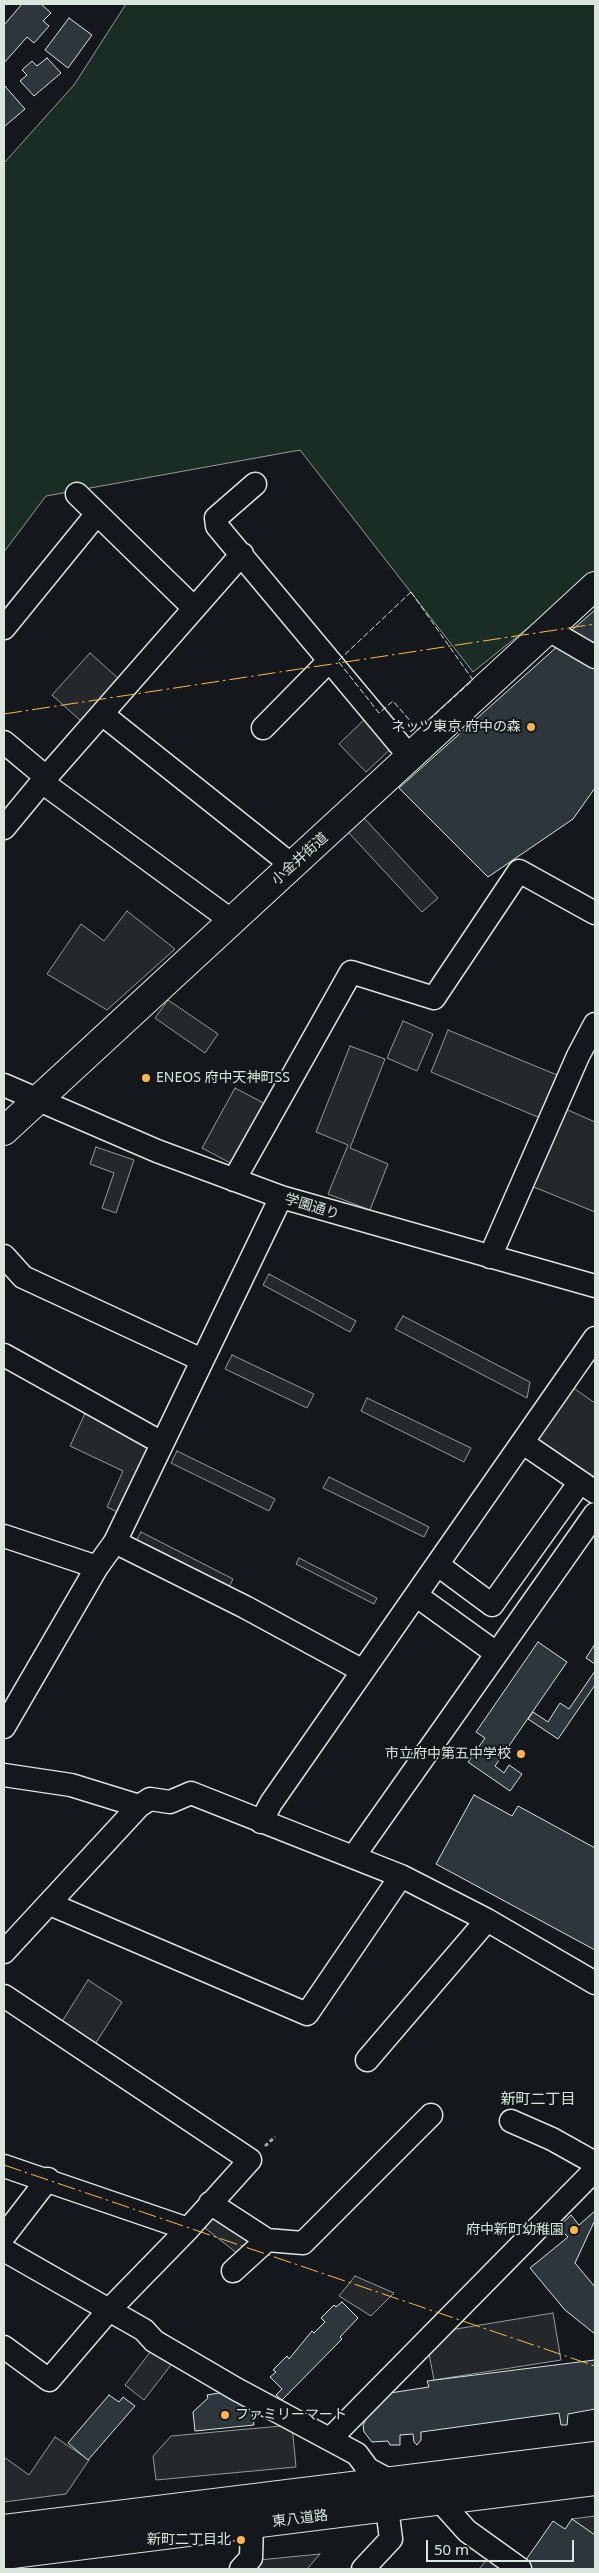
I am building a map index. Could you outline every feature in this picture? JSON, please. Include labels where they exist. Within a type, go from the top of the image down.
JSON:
[{"type":"main road","name":"小金井街道","points":[[4,1131],[595,586]]},
{"type":"main road","name":"東八道路","points":[[8,2552],[390,2481],[595,2456]]},
{"type":"main road","name":"東八道路","points":[[8,2552],[252,2525],[595,2481]]},
{"type":"street","points":[[255,484],[216,518],[216,526],[242,554],[410,757]]},
{"type":"street","points":[[77,494],[194,608]]},
{"type":"street","points":[[4,628],[96,514]]},
{"type":"street","points":[[4,828],[44,779],[242,554]]},
{"type":"street","points":[[547,629],[595,657]]},
{"type":"street","points":[[263,728],[329,661]]},
{"type":"street","points":[[102,714],[293,866]]},
{"type":"street","points":[[4,742],[44,779],[232,921]]},
{"type":"street","points":[[234,1180],[351,972],[434,998],[519,871],[595,913]]},
{"type":"street","points":[[490,1257],[578,1056],[595,1024]]},
{"type":"street","name":"学園通り","points":[[4,1085],[281,1198],[595,1286]]},
{"type":"street","points":[[4,1727],[97,1567],[115,1542],[281,1198]]},
{"type":"street","points":[[4,1256],[23,1277],[202,1360]]},
{"type":"street","points":[[261,1822],[271,1802],[524,1443],[595,1338]]},
{"type":"street","points":[[4,1355],[162,1443]]},
{"type":"street","points":[[438,1565],[492,1605],[532,1549],[587,1487],[524,1443]]},
{"type":"street","points":[[354,1856],[595,1514]]},
{"type":"street","points":[[4,1536],[97,1567]]},
{"type":"street","points":[[115,1542],[245,1607],[363,1671]]},
{"type":"street","points":[[532,1549],[557,1567]]},
{"type":"street","points":[[417,1596],[496,1653]]},
{"type":"street","points":[[4,1775],[70,1785],[139,1806]]},
{"type":"street","points":[[4,1952],[139,1806],[150,1799],[170,1802],[191,1793],[401,1876],[487,1920],[595,1983]]},
{"type":"street","points":[[50,1904],[307,2014],[401,1876]]},
{"type":"street","points":[[367,2060],[487,1920]]},
{"type":"street","points":[[4,1996],[250,2160],[188,2229],[109,2310],[49,2380],[4,2347]]},
{"type":"street","points":[[210,2204],[266,2240],[303,2243],[431,2115]]},
{"type":"street","points":[[511,2121],[552,2139],[595,2163]]},
{"type":"street","points":[[4,2166],[188,2229]]},
{"type":"street","points":[[330,2438],[595,2170]]},
{"type":"street","points":[[4,2236],[48,2180]]},
{"type":"street","points":[[233,2271],[266,2240]]},
{"type":"street","points":[[4,2250],[144,2330],[154,2341],[228,2384],[357,2454],[368,2469],[390,2481],[441,2502],[467,2531],[520,2569]]},
{"type":"street","points":[[363,2569],[391,2539],[387,2508]]},
{"type":"street","points":[[241,2569],[251,2558],[252,2525]]},
{"type":"green space","points":[[126,4],[595,4],[595,574],[473,672],[300,450],[46,496],[4,552],[4,163],[74,85]]},
{"type":"shaded area","points":[[90,653],[119,679],[81,721],[52,695]]},
{"type":"shaded area","points":[[369,715],[396,744],[366,772],[339,744]]},
{"type":"shaded area","points":[[364,818],[438,898],[422,912],[348,832]]},
{"type":"shaded area","points":[[127,911],[175,949],[107,1010],[47,974],[81,924],[104,941]]},
{"type":"shaded area","points":[[168,1000],[218,1034],[205,1053],[155,1018]]},
{"type":"shaded area","points":[[403,1021],[433,1034],[417,1071],[387,1058]]},
{"type":"shaded area","points":[[448,1030],[557,1075],[540,1118],[431,1072]]},
{"type":"shaded area","points":[[350,1046],[385,1059],[350,1148],[388,1164],[370,1210],[328,1194],[348,1145],[316,1132]]},
{"type":"shaded area","points":[[235,1088],[273,1108],[240,1168],[202,1148]]},
{"type":"shaded area","points":[[561,1107],[595,1122],[595,1212],[524,1183]]},
{"type":"shaded area","points":[[96,1147],[134,1160],[116,1213],[102,1208],[114,1173],[90,1164]]},
{"type":"shaded area","points":[[269,1274],[356,1321],[350,1332],[263,1285]]},
{"type":"shaded area","points":[[403,1316],[530,1382],[527,1398],[395,1329]]},
{"type":"shaded area","points":[[232,1355],[314,1394],[307,1408],[225,1369]]},
{"type":"shaded area","points":[[572,1387],[595,1403],[595,1478],[537,1438]]},
{"type":"shaded area","points":[[367,1398],[471,1448],[464,1462],[361,1411]]},
{"type":"shaded area","points":[[89,1405],[160,1438],[124,1515],[107,1507],[123,1471],[70,1446]]},
{"type":"shaded area","points":[[177,1451],[275,1499],[269,1511],[171,1463]]},
{"type":"shaded area","points":[[329,1477],[429,1527],[424,1537],[323,1488]]},
{"type":"shaded area","points":[[141,1532],[233,1579],[226,1593],[134,1545]]},
{"type":"shaded area","points":[[299,1558],[377,1598],[374,1604],[296,1564]]},
{"type":"shaded area","points":[[88,1980],[122,2002],[92,2049],[58,2028]]},
{"type":"shaded area","points":[[221,2207],[255,2232],[238,2254],[205,2228]]},
{"type":"shaded area","points":[[355,2276],[394,2293],[371,2316],[339,2296]]},
{"type":"shaded area","points":[[553,2313],[561,2360],[434,2380],[429,2354],[450,2330]]},
{"type":"shaded area","points":[[154,2347],[174,2361],[144,2400],[125,2385]]},
{"type":"shaded area","points":[[292,2425],[296,2467],[156,2480],[153,2456],[171,2436]]},
{"type":"shaded area","points":[[55,2437],[89,2460],[66,2494],[4,2502],[4,2457],[29,2475]]},
{"type":"shaded area","points":[[595,2516],[595,2537],[572,2519]]},
{"type":"shaded area","points":[[320,2554],[307,2569],[242,2569],[249,2561]]},
{"type":"shaded area","points":[[490,2556],[507,2569],[479,2569]]},
{"type":"building","points":[[22,4],[41,4],[51,13],[43,21],[49,26],[34,43],[27,37],[4,63],[4,25]]},
{"type":"building","points":[[69,18],[92,35],[68,68],[45,50]]},
{"type":"building","points":[[47,58],[61,73],[34,96],[20,81],[27,75],[22,70],[32,61],[37,66]]},
{"type":"building","points":[[4,85],[25,109],[5,126],[4,125]]},
{"type":"building","points":[[595,610],[595,651],[566,635]]},
{"type":"building","name":"ネッツ東京 府中の森","points":[[560,644],[595,666],[595,788],[573,819],[488,877],[399,788]]},
{"type":"building","points":[[538,1642],[567,1662],[495,1766],[504,1773],[509,1765],[522,1774],[510,1791],[468,1762],[485,1738],[476,1732]]},
{"type":"building","points":[[595,1644],[595,1664],[586,1658]]},
{"type":"building","points":[[595,1671],[595,1685],[558,1739],[528,1719],[533,1712],[548,1722],[560,1703],[569,1709]]},
{"type":"building","points":[[474,1795],[512,1816],[518,1806],[595,1848],[595,1950],[436,1864]]},
{"type":"building","points":[[595,2211],[595,2220],[575,2263],[595,2287],[595,2334],[565,2310],[530,2268],[568,2237],[558,2227],[571,2215],[579,2225]]},
{"type":"building","points":[[342,2302],[358,2318],[340,2337],[342,2339],[282,2400],[276,2395],[282,2389],[270,2377],[276,2372],[273,2370],[287,2356],[289,2359],[312,2331],[314,2333],[325,2322],[321,2318],[334,2305],[336,2307]]},
{"type":"building","points":[[595,2360],[595,2409],[568,2414],[567,2425],[561,2425],[559,2413],[421,2432],[421,2440],[417,2445],[414,2442],[413,2434],[400,2435],[400,2445],[390,2445],[388,2441],[372,2442],[364,2432],[363,2425],[367,2417],[390,2393],[429,2387],[427,2381]]},
{"type":"building","points":[[225,2392],[251,2406],[254,2425],[195,2431],[193,2412],[208,2398],[207,2395]]},
{"type":"building","points":[[109,2395],[119,2402],[123,2397],[135,2406],[88,2460],[68,2443]]},
{"type":"building","points":[[572,2519],[595,2535],[595,2569],[530,2569],[523,2564],[553,2521],[565,2529]]},
{"type":"fence","points":[[411,592],[473,680],[418,730],[393,701],[379,713],[338,661],[411,592]]},
{"type":"power","points":[[4,714],[595,624]]},
{"type":"power","points":[[4,2165],[595,2366]]},
{"type":"place","name":"ネッツ東京 府中の森","points":[[531,727]]},
{"type":"place","name":"ENEOS 府中天神町SS","points":[[146,1078]]},
{"type":"place","name":"市立府中第五中学校","points":[[521,1754]]},
{"type":"place","name":"府中新町幼稚園","points":[[574,2230]]},
{"type":"place","name":"ファミリーマート","points":[[225,2415]]},
{"type":"place","name":"新町二丁目北","points":[[241,2540]]},
{"type":"district","name":"新町二丁目","points":[[538,2100]]}]
